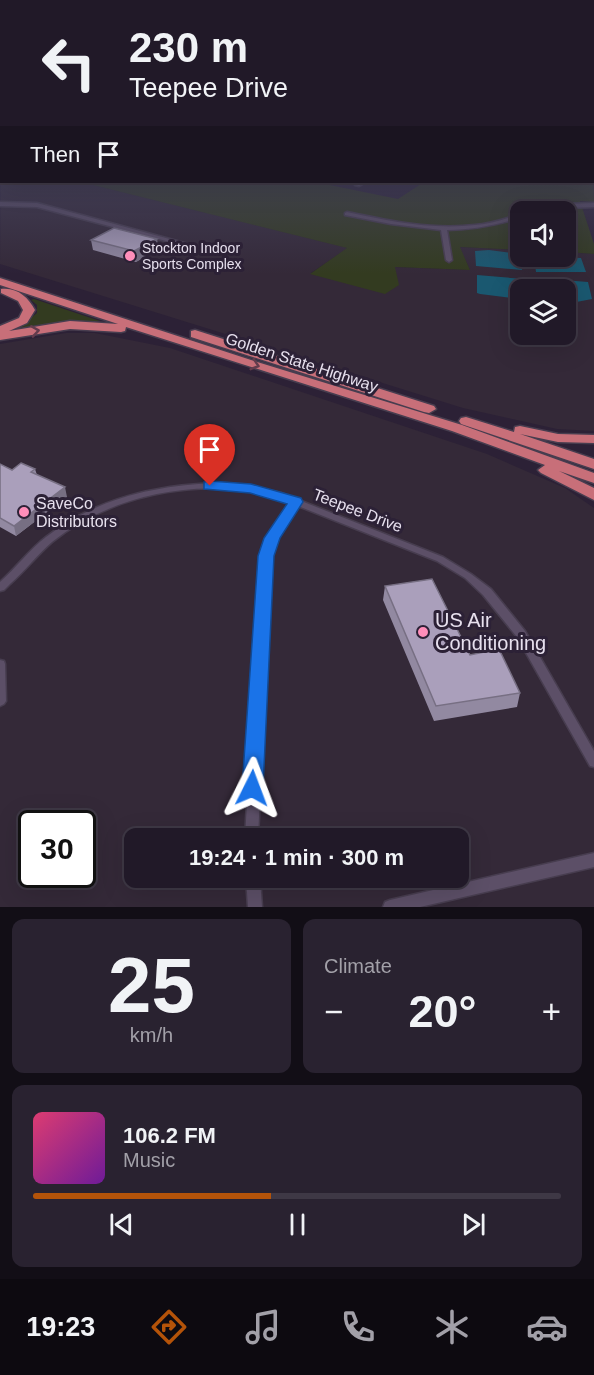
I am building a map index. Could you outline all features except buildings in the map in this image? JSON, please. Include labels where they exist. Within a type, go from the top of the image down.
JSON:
[{"type":"highway","name":"Golden State Highway","points":[[0,272],[456,422],[594,478]]},
{"type":"highway","name":"Golden State Highway","points":[[0,281],[190,343],[594,465]]},
{"type":"highway","points":[[0,288],[23,299],[29,310],[23,320],[0,330]]},
{"type":"highway","points":[[0,336],[70,325],[99,325],[124,328],[177,344],[190,343]]},
{"type":"highway","points":[[456,422],[558,438],[594,439]]},
{"type":"highway","points":[[456,422],[476,441],[557,474],[594,495]]},
{"type":"street","points":[[0,204],[37,205],[186,244]]},
{"type":"street","points":[[576,206],[594,205]]},
{"type":"street","points":[[347,214],[413,228],[444,230],[489,226],[510,219]]},
{"type":"street","points":[[444,230],[449,260]]},
{"type":"street","name":"Teepee Drive","points":[[0,587],[49,540],[73,524],[137,495],[210,486],[251,489],[296,502],[440,559],[468,576],[487,592],[521,634],[594,762]]},
{"type":"street","points":[[252,828],[266,556],[272,538],[296,502]]},
{"type":"street","points":[[0,664],[0,701]]},
{"type":"street","points":[[390,907],[594,860]]},
{"type":"street","points":[[254,888],[255,907]]},
{"type":"shaded area","points":[[1,189],[111,189],[348,248],[311,273],[395,267],[470,270],[459,247],[510,250],[510,267],[576,267],[576,253],[594,254],[594,431],[557,429],[463,408],[0,264]]},
{"type":"shaded area","points":[[66,333],[95,333],[170,348],[487,454],[565,488],[594,508],[594,907],[0,907],[0,344]]},
{"type":"green space","points":[[111,189],[351,189],[398,199],[413,189],[594,189],[594,202],[580,201],[594,244],[594,254],[576,253],[576,201],[510,201],[510,250],[460,247],[470,270],[395,267],[399,285],[385,294],[310,274],[347,248]]},
{"type":"green space","points":[[34,299],[100,321],[15,331],[37,313],[37,305],[31,300]]},
{"type":"water","points":[[475,251],[510,253],[510,267],[522,267],[522,270],[476,266]]},
{"type":"water","points":[[576,258],[581,258],[586,272],[536,272],[535,267],[576,267]]},
{"type":"water","points":[[477,275],[523,279],[510,279],[510,298],[477,293]]},
{"type":"water","points":[[576,281],[588,282],[592,299],[576,302]]},
{"type":"place","name":"Stockton Indoor Sports Complex","points":[[130,256]]},
{"type":"place","name":"SaveCo Distributors","points":[[24,512]]},
{"type":"place","name":"US Air Conditioning","points":[[423,632]]},
{"type":"route","points":[[210,486],[251,489],[296,502],[272,538],[266,556],[252,788]]}]
